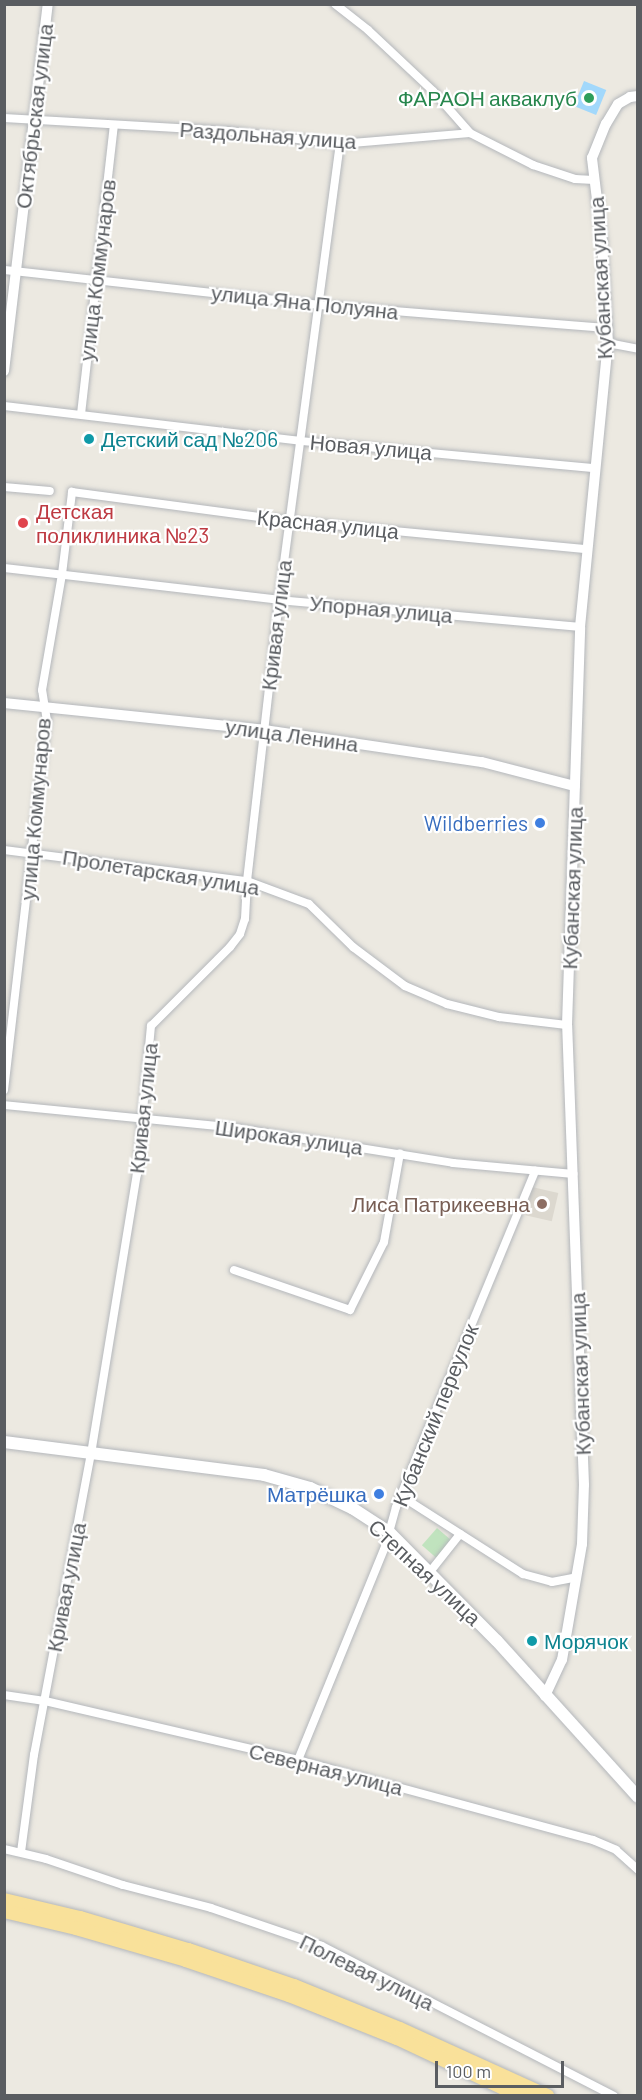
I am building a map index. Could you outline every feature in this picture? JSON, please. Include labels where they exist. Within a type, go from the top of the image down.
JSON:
[{"type":"highway","name":"Полевая улица","points":[[4,1900],[188,1950],[294,1986],[400,2029],[547,2096]]},
{"type":"highway","points":[[4,1911],[76,1928],[186,1960],[289,1995],[397,2038],[521,2096]]},
{"type":"main road","name":"Степная улица","points":[[4,1443],[264,1475],[310,1488],[352,1508],[389,1532],[497,1641],[638,1797]]},
{"type":"street","name":"Октябрьская улица","points":[[4,371],[10,271],[34,122],[48,4]]},
{"type":"street","points":[[335,4],[368,30],[433,91],[470,133],[533,165],[576,179],[594,180]]},
{"type":"street","name":"Кубанская улица","points":[[545,1696],[562,1660],[582,1544],[584,1485],[567,1025],[580,627],[608,344],[602,241],[592,158],[606,124],[618,104],[630,97],[638,96]]},
{"type":"street","name":"Раздольная улица","points":[[4,118],[34,122],[229,131],[340,144],[470,133]]},
{"type":"street","name":"улица Коммунаров","points":[[81,414],[114,126]]},
{"type":"street","name":"Кривая улица","points":[[21,1852],[45,1701],[92,1454],[136,1174],[151,1026],[230,947],[240,934],[247,909],[247,881],[279,600],[340,144]]},
{"type":"street","name":"улица Яна Полуяна","points":[[10,271],[319,305],[606,328]]},
{"type":"street","points":[[608,344],[638,349]]},
{"type":"street","name":"Новая улица","points":[[4,406],[301,441],[594,468]]},
{"type":"street","points":[[4,487],[50,491]]},
{"type":"street","name":"улица Коммунаров","points":[[4,1090],[47,721],[42,690],[62,574],[72,492]]},
{"type":"street","name":"Красная улица","points":[[72,492],[289,522],[586,549]]},
{"type":"street","name":"Упорная улица","points":[[4,568],[279,600],[580,627]]},
{"type":"street","name":"улица Ленина","points":[[4,703],[264,730],[482,762],[575,786]]},
{"type":"street","name":"Пролетарская улица","points":[[4,850],[247,881],[309,904],[353,947],[405,986],[447,1004],[499,1017],[567,1025]]},
{"type":"street","name":"Широкая улица","points":[[4,1105],[229,1127],[453,1163],[573,1174]]},
{"type":"street","points":[[234,1269],[350,1310],[384,1242],[400,1153]]},
{"type":"street","name":"Кубанский переулок","points":[[298,1760],[389,1532],[401,1496],[535,1171]]},
{"type":"street","points":[[401,1496],[523,1574],[552,1582],[577,1577]]},
{"type":"street","points":[[429,1573],[460,1534]]},
{"type":"street","name":"Северная улица","points":[[4,1695],[45,1701],[298,1760],[593,1840],[616,1850],[638,1870]]},
{"type":"street","name":"Полевая улица","points":[[4,1849],[21,1852],[123,1885],[211,1908],[322,1946],[614,2096]]},
{"type":"shaded area","name":"Лиса Патрикеевна","points":[[532,1187],[558,1193],[552,1221],[525,1215]]},
{"type":"green space","points":[[437,1528],[452,1541],[437,1558],[422,1545]]},
{"type":"water","name":"ФАРАОН акваклуб","points":[[584,81],[606,90],[596,115],[574,106]]},
{"type":"place","name":"ФАРАОН акваклуб","points":[[589,98]]},
{"type":"place","name":"Детский сад №206","points":[[89,439]]},
{"type":"place","name":"Детская поликлиника №23","points":[[23,523]]},
{"type":"place","name":"Wildberries","points":[[540,823]]},
{"type":"place","name":"Лиса Патрикеевна","points":[[542,1204]]},
{"type":"place","name":"Матрёшка","points":[[379,1494]]},
{"type":"place","name":"Морячок","points":[[532,1641]]}]
